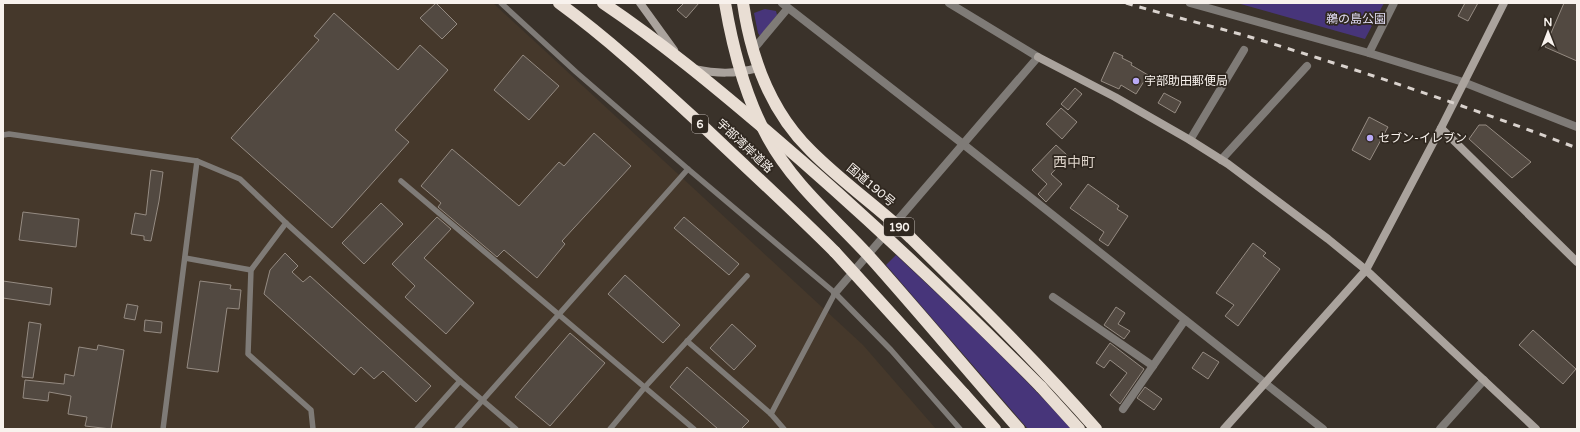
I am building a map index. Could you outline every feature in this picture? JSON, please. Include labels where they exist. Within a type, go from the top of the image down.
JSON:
[{"type":"highway","name":"宇部湾岸道路","points":[[559,3],[655,82],[835,252],[995,429]]},
{"type":"highway","name":"宇部湾岸道路","points":[[603,3],[650,36],[701,76],[868,220],[962,308],[1079,429]]},
{"type":"highway","points":[[726,3],[733,43],[741,72],[756,114],[767,138],[779,157],[794,178],[867,255],[1019,429]]},
{"type":"highway","name":"国道190号","points":[[744,3],[752,51],[758,68],[777,108],[794,132],[810,151],[896,224],[970,296],[1096,429]]},
{"type":"street","points":[[640,3],[672,48],[689,68],[714,73],[741,72],[758,68]]},
{"type":"street","points":[[949,3],[1038,57],[1115,97],[1190,140],[1221,160],[1328,238],[1366,270],[1536,429]]},
{"type":"street","points":[[1190,3],[1369,53],[1463,82],[1577,127]]},
{"type":"street","points":[[1369,53],[1394,3]]},
{"type":"street","points":[[1224,429],[1366,270],[1441,128],[1504,3]]},
{"type":"street","points":[[752,51],[785,5],[1323,429]]},
{"type":"street","points":[[1190,140],[1244,50]]},
{"type":"street","points":[[835,293],[896,224],[1038,57]]},
{"type":"street","points":[[1221,160],[1307,66]]},
{"type":"street","points":[[1441,128],[1577,262]]},
{"type":"street","points":[[1053,297],[1153,366]]},
{"type":"street","points":[[1123,409],[1185,320]]},
{"type":"street","points":[[1440,429],[1484,380]]},
{"type":"lane","points":[[501,3],[576,72],[835,293],[891,350],[960,429]]},
{"type":"lane","points":[[3,135],[10,134],[197,161],[240,179],[286,223],[482,401],[516,429]]},
{"type":"lane","points":[[163,429],[197,161]]},
{"type":"lane","points":[[457,429],[688,169]]},
{"type":"lane","points":[[401,181],[558,316],[694,429]]},
{"type":"lane","points":[[286,223],[251,270],[248,354],[312,410],[313,429]]},
{"type":"lane","points":[[185,258],[251,270]]},
{"type":"lane","points":[[610,429],[645,387],[747,276]]},
{"type":"lane","points":[[771,414],[835,293]]},
{"type":"lane","points":[[687,341],[771,414],[784,429]]},
{"type":"lane","points":[[417,429],[460,381]]},
{"type":"shaded area","points":[[3,3],[493,3],[863,345],[936,429],[3,429]]},
{"type":"green space","name":"鵜の島公園","points":[[1237,3],[1384,3],[1365,39]]},
{"type":"green space","points":[[765,9],[776,11],[777,15],[760,36],[754,13]]},
{"type":"green space","points":[[896,255],[985,340],[1071,429],[1028,429],[886,265]]},
{"type":"building","points":[[436,3],[457,24],[442,39],[420,18]]},
{"type":"building","points":[[684,3],[699,3],[686,18],[677,10]]},
{"type":"building","points":[[1465,3],[1478,3],[1468,21],[1458,16]]},
{"type":"building","points":[[1564,3],[1577,3],[1577,61],[1545,47]]},
{"type":"building","points":[[334,13],[398,70],[420,45],[448,70],[395,130],[409,142],[332,228],[231,138],[319,40],[314,36]]},
{"type":"building","points":[[1114,52],[1123,56],[1122,58],[1132,63],[1131,65],[1148,75],[1136,94],[1121,85],[1119,89],[1101,81]]},
{"type":"building","points":[[523,55],[559,86],[529,120],[494,90]]},
{"type":"building","points":[[1075,88],[1082,94],[1068,110],[1061,104]]},
{"type":"building","points":[[1164,93],[1181,102],[1175,113],[1158,103]]},
{"type":"building","points":[[1061,108],[1077,122],[1062,139],[1046,124]]},
{"type":"building","name":"セブン-イレブン","points":[[1369,117],[1388,127],[1370,160],[1352,150]]},
{"type":"building","points":[[1479,125],[1486,125],[1531,162],[1512,178],[1469,139]]},
{"type":"building","points":[[594,133],[631,166],[562,241],[565,244],[537,278],[504,250],[497,257],[438,207],[441,203],[421,186],[452,149],[519,206],[559,162],[564,166]]},
{"type":"building","points":[[1056,145],[1068,156],[1051,174],[1062,184],[1046,202],[1038,194],[1047,184],[1032,170]]},
{"type":"building","points":[[151,170],[163,172],[151,241],[144,240],[144,236],[131,234],[135,213],[146,215]]},
{"type":"building","points":[[1088,184],[1119,206],[1117,209],[1128,216],[1108,246],[1099,240],[1104,232],[1070,208]]},
{"type":"building","points":[[381,203],[403,224],[364,264],[342,243]]},
{"type":"building","points":[[23,212],[79,219],[76,247],[19,240]]},
{"type":"building","points":[[437,217],[451,229],[424,258],[474,303],[446,334],[405,297],[415,286],[392,264]]},
{"type":"building","points":[[684,217],[739,264],[729,275],[674,228]]},
{"type":"building","points":[[1253,243],[1266,253],[1263,256],[1280,269],[1238,326],[1225,316],[1234,305],[1216,293]]},
{"type":"building","points":[[285,253],[298,266],[292,272],[303,282],[310,276],[431,386],[416,402],[383,371],[374,379],[361,367],[354,375],[264,294],[270,270]]},
{"type":"building","points":[[625,275],[680,325],[663,343],[608,294]]},
{"type":"building","points":[[3,281],[52,288],[50,305],[3,298]]},
{"type":"building","points":[[200,281],[231,285],[230,289],[241,290],[239,309],[227,308],[218,372],[187,368]]},
{"type":"building","points":[[127,304],[138,306],[135,320],[124,318]]},
{"type":"building","points":[[1116,307],[1125,313],[1118,324],[1130,331],[1124,339],[1104,325]]},
{"type":"building","points":[[145,320],[162,322],[161,333],[144,331]]},
{"type":"building","points":[[29,322],[41,324],[33,378],[22,377]]},
{"type":"building","points":[[732,324],[756,346],[734,370],[710,348]]},
{"type":"building","points":[[1533,330],[1576,369],[1563,384],[1519,345]]},
{"type":"building","points":[[570,333],[605,363],[550,426],[515,397]]},
{"type":"building","points":[[1110,343],[1144,369],[1120,404],[1110,395],[1127,373],[1110,360],[1104,368],[1096,363]]},
{"type":"building","points":[[98,345],[124,350],[111,429],[85,426],[87,417],[68,414],[71,396],[49,392],[48,401],[23,398],[25,380],[64,384],[65,374],[74,376],[79,347],[97,350]]},
{"type":"building","points":[[1203,352],[1219,362],[1208,379],[1192,368]]},
{"type":"building","points":[[687,367],[749,421],[741,429],[718,429],[670,387]]},
{"type":"building","points":[[1145,387],[1162,399],[1154,410],[1137,398]]},
{"type":"railway","points":[[1126,3],[1257,39],[1338,64],[1538,133],[1577,148]]},
{"type":"place","name":"宇部助田郵便局","points":[[1136,81]]},
{"type":"place","name":"セブン-イレブン","points":[[1370,138]]},
{"type":"district","name":"西中町","points":[[1074,162]]}]
